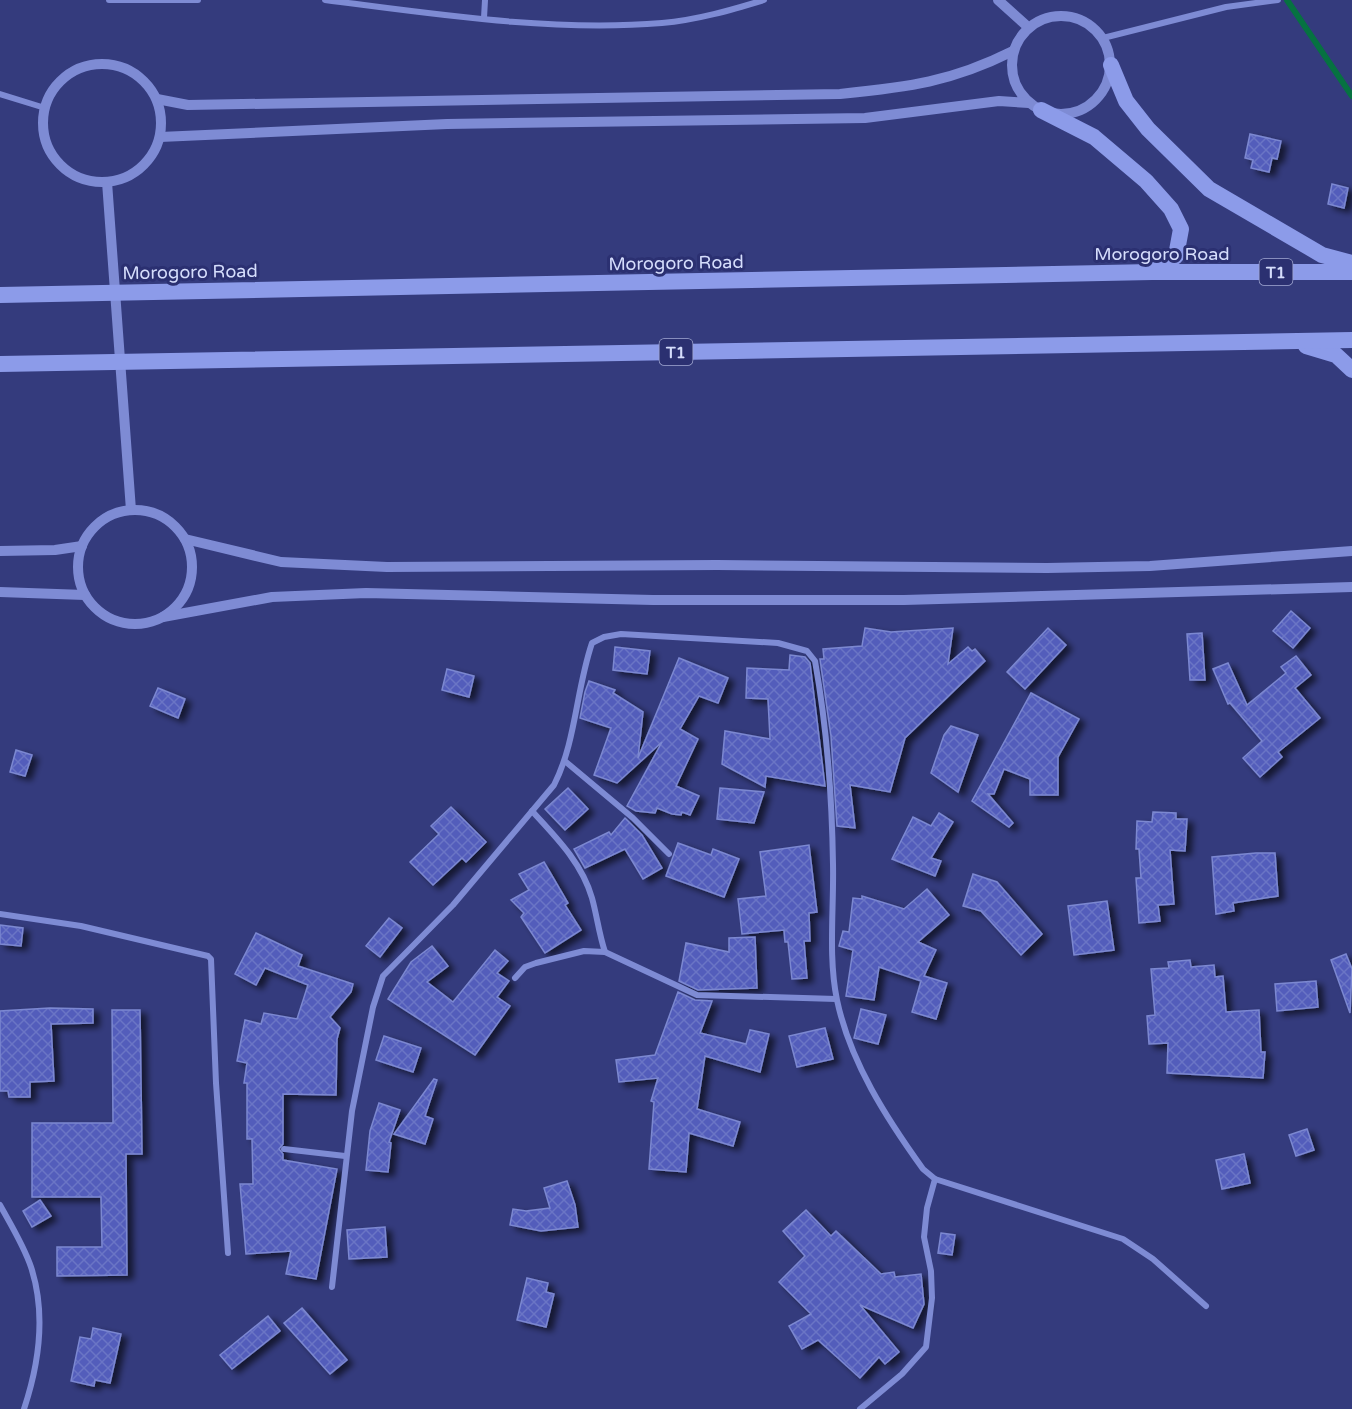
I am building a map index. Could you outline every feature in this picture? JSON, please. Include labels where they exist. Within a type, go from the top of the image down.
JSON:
[{"type":"highway","points":[[1111,65],[1126,101],[1148,129],[1209,189],[1322,255],[1352,263]]},
{"type":"highway","points":[[1035,106],[1094,137],[1146,181],[1171,209],[1181,229],[1176,256],[1152,272]]},
{"type":"highway","name":"Morogoro Road","points":[[0,295],[1152,272],[1352,272]]},
{"type":"highway","name":"T1","points":[[0,364],[1352,340]]},
{"type":"highway","points":[[1292,341],[1336,355],[1352,370]]},
{"type":"street","points":[[109,0],[198,0]]},
{"type":"street","points":[[325,0],[559,24],[662,23],[715,14],[764,0]]},
{"type":"street","points":[[484,0],[484,18]]},
{"type":"street","points":[[998,0],[1028,27]]},
{"type":"street","points":[[1103,38],[1226,7],[1278,0]]},
{"type":"street","points":[[160,137],[447,124],[865,118],[999,100],[1035,106],[1055,114],[1069,114],[1088,106],[1104,92],[1111,65],[1103,38],[1094,27],[1068,16],[1054,16],[1028,27],[1019,38],[1013,51],[1014,79],[1035,106]]},
{"type":"street","points":[[157,99],[188,105],[840,94],[914,87],[973,71],[1013,51]]},
{"type":"street","points":[[91,65],[117,66],[130,70],[141,78],[157,99],[161,112],[160,137],[150,160],[141,168],[119,180],[107,182],[79,177],[57,161],[44,136],[45,108],[49,95],[66,75],[91,65]]},
{"type":"street","points":[[0,94],[45,108]]},
{"type":"street","points":[[107,182],[131,510]]},
{"type":"street","points":[[163,617],[182,600],[192,576],[192,563],[185,539],[168,520],[144,511],[131,510],[106,517],[87,534],[81,546],[78,571],[85,595],[102,614],[126,624],[139,624],[163,617],[272,597],[366,593],[653,600],[904,600],[1352,587]]},
{"type":"street","points":[[185,539],[281,562],[387,567],[717,565],[1047,568],[1150,566],[1352,551]]},
{"type":"street","points":[[0,551],[55,550],[81,546]]},
{"type":"street","points":[[0,592],[85,595]]},
{"type":"street","points":[[332,1287],[345,1156],[363,1048],[383,976],[453,905],[554,785],[566,762],[581,675],[592,643],[604,637],[621,634],[778,643],[807,651],[815,661],[826,741],[833,865],[833,963],[836,999],[845,1030],[872,1091],[923,1169],[934,1179],[1124,1239],[1153,1259],[1206,1306]]},
{"type":"street","points":[[566,762],[633,818],[669,854]]},
{"type":"street","points":[[532,811],[563,844],[584,877],[592,897],[605,952]]},
{"type":"street","points":[[0,914],[81,926],[210,958],[228,1253]]},
{"type":"street","points":[[515,978],[525,967],[536,963],[584,951],[605,952],[697,995],[836,999]]},
{"type":"street","points":[[284,1149],[345,1156]]},
{"type":"street","points":[[860,1409],[902,1374],[926,1347],[932,1298],[924,1237],[927,1208],[934,1179]]},
{"type":"street","points":[[0,1205],[27,1256],[38,1294],[37,1360],[24,1409]]},
{"type":"building","points":[[1250,134],[1281,141],[1277,159],[1272,158],[1269,172],[1251,168],[1253,160],[1245,158]]},
{"type":"building","points":[[1332,184],[1348,188],[1344,208],[1328,204]]},
{"type":"building","points":[[1291,611],[1310,628],[1293,648],[1273,631]]},
{"type":"building","points":[[865,628],[891,632],[953,628],[948,664],[968,647],[972,651],[975,649],[985,661],[905,738],[890,792],[850,785],[855,828],[837,826],[831,736],[820,659],[824,659],[823,649],[862,646]]},
{"type":"building","points":[[1048,628],[1066,645],[1025,689],[1007,672]]},
{"type":"building","points":[[1202,633],[1205,680],[1190,680],[1187,634]]},
{"type":"building","points":[[615,647],[650,651],[647,674],[613,670]]},
{"type":"building","points":[[790,655],[805,657],[810,663],[825,786],[766,776],[765,787],[722,764],[725,731],[770,739],[768,699],[746,698],[747,668],[789,670]]},
{"type":"building","points":[[1296,656],[1311,675],[1295,688],[1320,718],[1278,752],[1282,757],[1260,777],[1243,758],[1262,741],[1230,703],[1228,704],[1213,669],[1228,663],[1247,705],[1286,673],[1281,667]]},
{"type":"building","points":[[679,658],[728,678],[718,703],[699,696],[680,729],[698,739],[676,786],[699,796],[690,815],[682,812],[681,815],[672,814],[657,808],[655,813],[636,811],[627,806],[662,742],[617,783],[594,775],[611,728],[580,718],[585,692],[589,681],[615,690],[613,693],[643,712],[638,758]]},
{"type":"building","points":[[447,669],[474,676],[469,697],[442,690]]},
{"type":"building","points":[[158,688],[185,699],[178,718],[150,706]]},
{"type":"building","points":[[1031,693],[1079,719],[1058,757],[1058,795],[1030,795],[1030,779],[1004,769],[994,794],[988,794],[1013,823],[1009,827],[972,801]]},
{"type":"building","points":[[951,726],[978,735],[958,792],[931,773],[944,735]]},
{"type":"building","points":[[16,750],[32,755],[25,776],[10,772]]},
{"type":"building","points":[[568,788],[588,809],[565,830],[545,809]]},
{"type":"building","points":[[720,788],[764,792],[754,823],[717,819]]},
{"type":"building","points":[[451,807],[486,842],[466,862],[462,858],[433,885],[410,862],[439,834],[431,826]]},
{"type":"building","points":[[1153,812],[1176,813],[1176,819],[1187,819],[1185,851],[1170,850],[1174,904],[1158,905],[1160,921],[1139,923],[1136,878],[1141,878],[1139,849],[1136,849],[1137,821],[1152,822]]},
{"type":"building","points":[[939,813],[953,822],[931,858],[941,861],[935,876],[892,859],[913,817],[931,826]]},
{"type":"building","points":[[625,818],[642,835],[662,868],[643,879],[625,849],[585,868],[574,849],[609,832],[611,835]]},
{"type":"building","points":[[678,843],[711,855],[713,849],[739,859],[724,897],[666,876]]},
{"type":"building","points":[[809,845],[817,912],[809,913],[810,941],[804,941],[807,978],[792,979],[788,942],[785,942],[784,930],[742,934],[738,899],[766,896],[760,852]]},
{"type":"building","points":[[1275,853],[1278,896],[1233,903],[1234,911],[1216,914],[1212,857]]},
{"type":"building","points":[[544,862],[568,903],[565,905],[581,930],[545,953],[521,917],[524,913],[511,900],[529,890],[519,874]]},
{"type":"building","points":[[973,874],[997,882],[1042,934],[1021,955],[981,911],[963,906]]},
{"type":"building","points":[[927,889],[949,915],[918,942],[936,950],[924,976],[947,983],[936,1019],[912,1012],[921,981],[879,967],[874,1000],[846,996],[853,950],[839,946],[843,931],[849,932],[853,898],[862,899],[862,896],[904,909]]},
{"type":"building","points":[[1107,901],[1114,950],[1074,955],[1068,906]]},
{"type":"building","points":[[389,918],[402,928],[380,957],[366,946]]},
{"type":"building","points":[[0,925],[23,928],[21,946],[0,944]]},
{"type":"building","points":[[256,933],[302,955],[298,966],[353,984],[351,992],[330,1017],[340,1028],[337,1039],[336,1095],[283,1094],[283,1144],[279,1149],[283,1154],[283,1160],[337,1169],[316,1279],[286,1274],[291,1251],[246,1254],[240,1184],[253,1184],[252,1139],[247,1139],[247,1083],[244,1083],[247,1063],[237,1061],[245,1020],[261,1024],[264,1013],[297,1019],[308,985],[265,968],[256,985],[235,974]]},
{"type":"building","points":[[755,937],[757,988],[698,990],[679,981],[686,943],[729,952],[729,938]]},
{"type":"building","points":[[432,946],[448,966],[427,982],[453,1002],[495,950],[508,961],[497,973],[509,981],[497,997],[510,1006],[475,1055],[388,999],[411,962]]},
{"type":"building","points":[[1346,954],[1352,969],[1350,1013],[1331,960]]},
{"type":"building","points":[[1190,960],[1191,967],[1214,965],[1215,977],[1223,976],[1226,1012],[1259,1010],[1261,1052],[1265,1052],[1263,1078],[1167,1073],[1168,1043],[1149,1044],[1147,1016],[1155,1015],[1151,969],[1169,968],[1168,962]]},
{"type":"building","points":[[1316,981],[1318,1007],[1277,1011],[1275,984]]},
{"type":"building","points":[[678,992],[695,1000],[712,1001],[700,1033],[746,1044],[750,1030],[769,1034],[760,1072],[705,1056],[697,1109],[740,1122],[733,1146],[689,1133],[686,1172],[649,1169],[654,1102],[651,1101],[658,1078],[619,1082],[616,1060],[655,1055]]},
{"type":"building","points":[[50,1008],[93,1009],[93,1023],[51,1024],[54,1081],[30,1082],[30,1097],[9,1097],[8,1091],[0,1091],[0,1011]]},
{"type":"building","points":[[861,1009],[886,1015],[878,1044],[854,1038]]},
{"type":"building","points":[[112,1010],[140,1010],[142,1154],[126,1154],[127,1275],[57,1276],[57,1247],[102,1247],[101,1197],[32,1197],[32,1123],[113,1123]]},
{"type":"building","points":[[825,1028],[833,1059],[797,1067],[789,1036]]},
{"type":"building","points":[[384,1036],[421,1048],[413,1072],[376,1060]]},
{"type":"building","points":[[434,1079],[437,1080],[425,1116],[433,1119],[425,1144],[394,1134]]},
{"type":"building","points":[[379,1103],[400,1110],[389,1142],[391,1143],[388,1172],[366,1170],[370,1131]]},
{"type":"building","points":[[1307,1129],[1314,1150],[1296,1156],[1289,1135]]},
{"type":"building","points":[[1244,1154],[1250,1183],[1222,1189],[1216,1160]]},
{"type":"building","points":[[567,1181],[575,1205],[578,1227],[541,1231],[510,1225],[513,1209],[526,1211],[550,1208],[544,1188]]},
{"type":"building","points":[[40,1200],[51,1216],[32,1227],[23,1211]]},
{"type":"building","points":[[806,1210],[831,1236],[836,1231],[881,1274],[894,1272],[895,1277],[921,1274],[924,1304],[913,1328],[860,1305],[899,1352],[885,1364],[879,1357],[860,1378],[818,1340],[802,1349],[789,1326],[811,1314],[779,1282],[805,1256],[783,1231]]},
{"type":"building","points":[[385,1227],[387,1257],[349,1259],[347,1230]]},
{"type":"building","points":[[941,1233],[955,1235],[952,1255],[938,1253]]},
{"type":"building","points":[[527,1278],[548,1283],[546,1292],[554,1294],[546,1327],[517,1320]]},
{"type":"building","points":[[302,1308],[347,1360],[330,1374],[284,1323]]},
{"type":"building","points":[[268,1316],[280,1331],[232,1369],[220,1355]]},
{"type":"building","points":[[93,1328],[121,1334],[110,1383],[95,1380],[94,1386],[71,1381],[80,1337],[91,1339]]},
{"type":"waterway","points":[[1287,0],[1352,96]]}]
